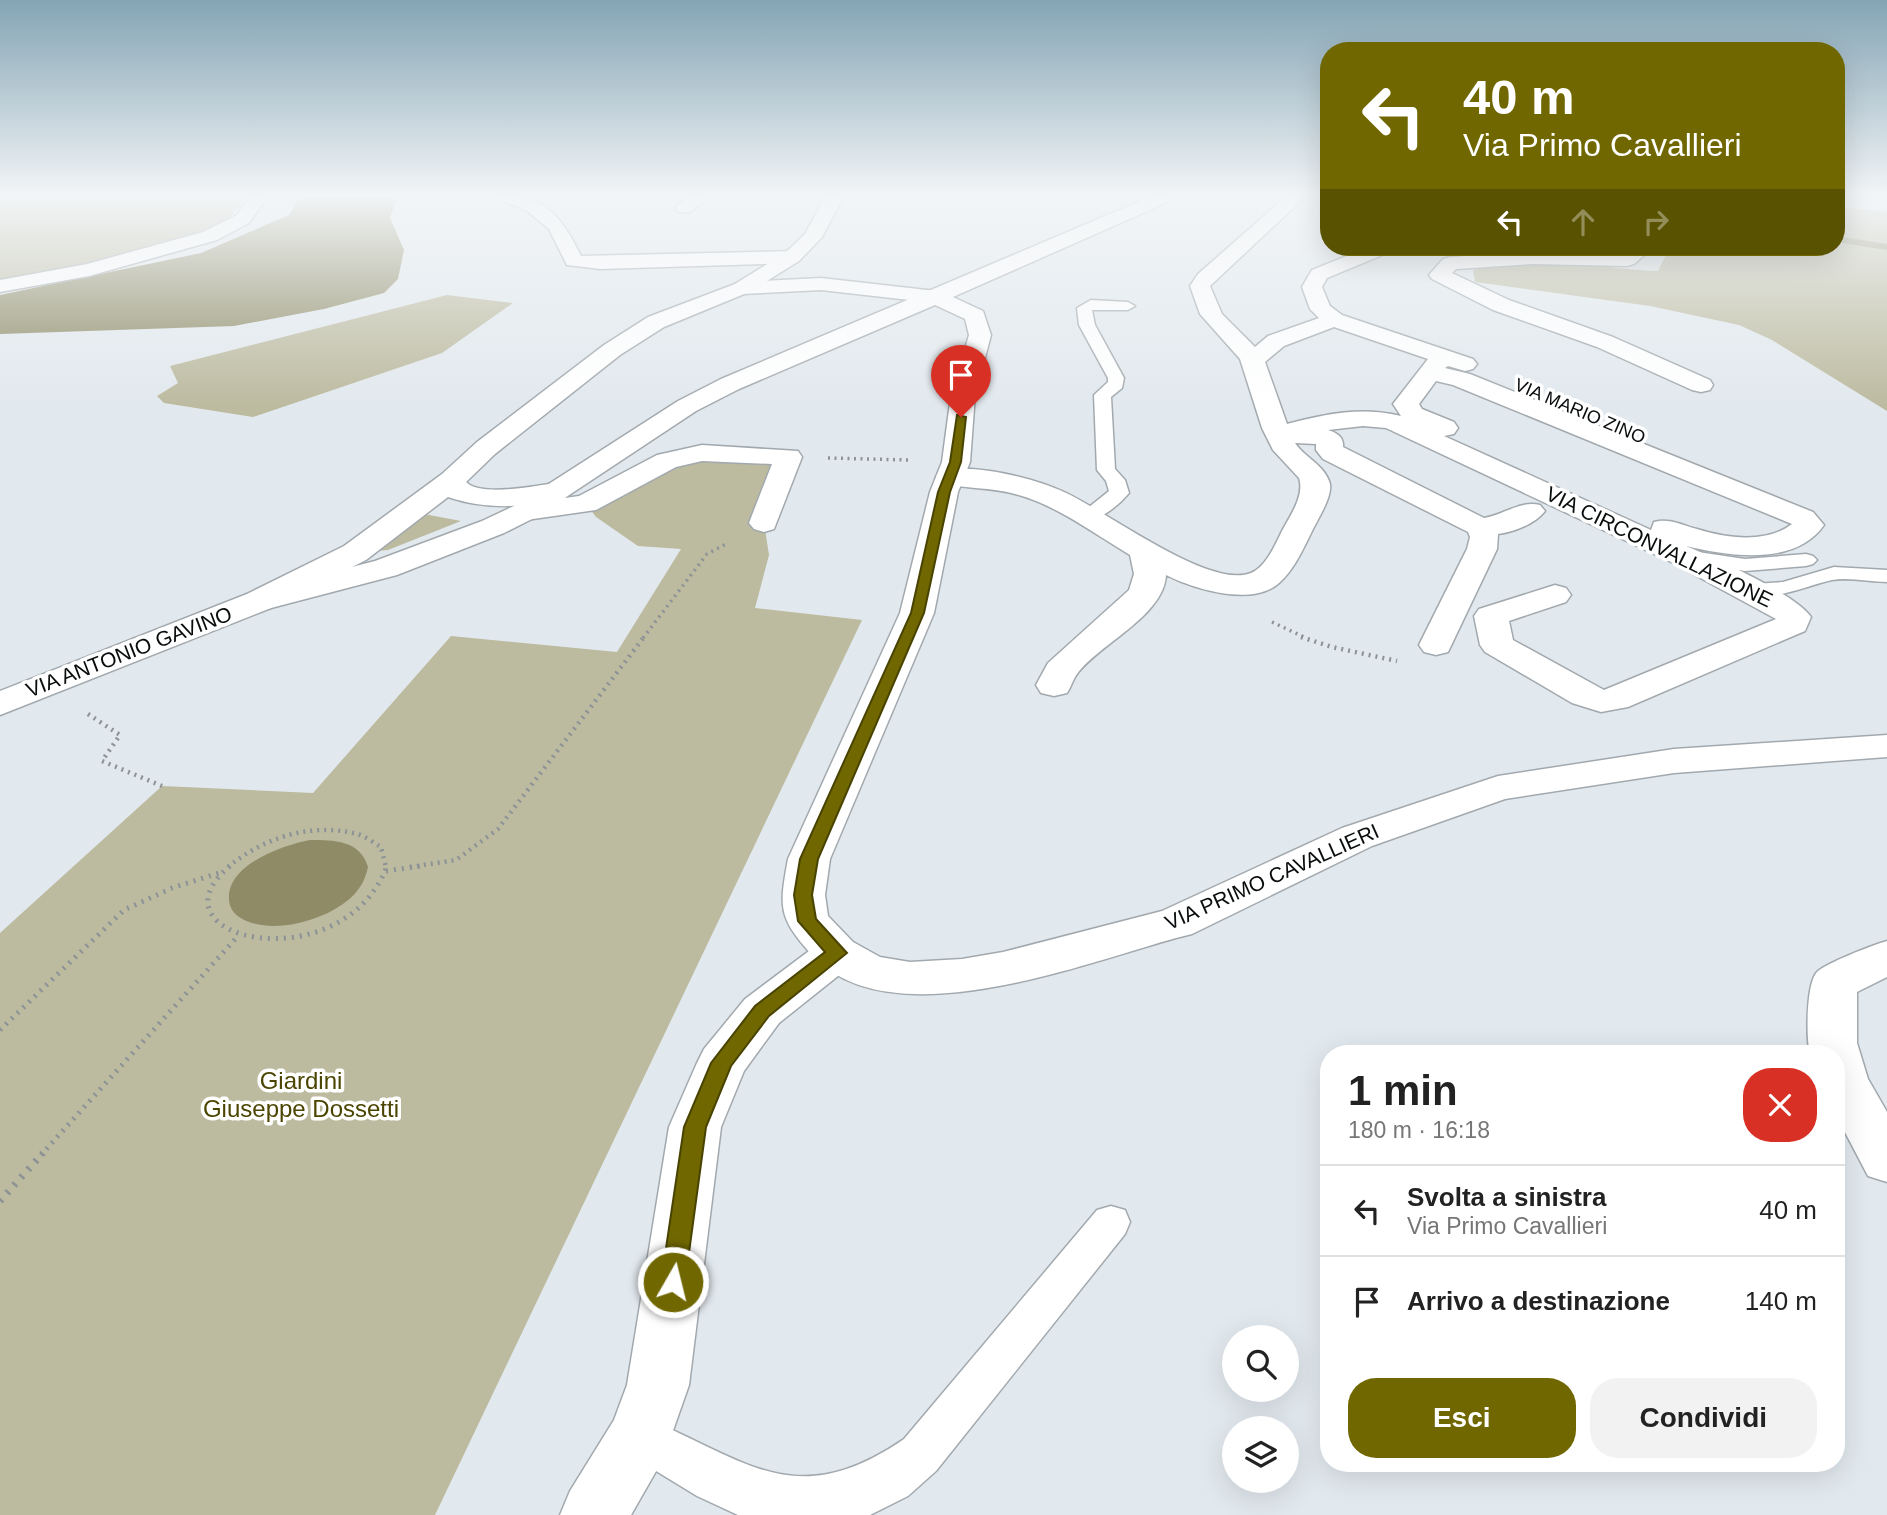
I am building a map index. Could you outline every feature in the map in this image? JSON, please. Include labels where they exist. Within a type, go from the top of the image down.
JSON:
[{"type":"street","points":[[0,286],[108,265]]},
{"type":"street","points":[[742,288],[780,265]]},
{"type":"street","points":[[527,511],[687,406],[730,384],[1011,265]]},
{"type":"street","points":[[953,470],[1011,483],[1055,498],[1143,552],[1196,577],[1242,584],[1262,581],[1277,566],[1316,491],[1313,473],[1297,463],[1278,435],[1253,360],[1207,312],[1200,286],[1220,265]]},
{"type":"street","points":[[1253,360],[1276,341],[1334,320],[1321,309],[1313,293],[1314,281],[1319,274],[1342,265]]},
{"type":"street","points":[[1448,265],[1439,275],[1501,305],[1605,342],[1701,385]]},
{"type":"street","points":[[742,288],[821,284],[936,298]]},
{"type":"street","name":"VIA ANTONIO GAVINO","points":[[0,704],[259,601],[355,553],[452,480],[486,448],[611,350],[656,322],[742,288]]},
{"type":"street","name":"VIA PRIMO CAVALLIERI","points":[[936,298],[975,316],[980,335],[963,395],[953,470],[944,492],[917,613],[809,859],[803,895],[807,921],[837,953],[868,971],[910,979],[962,976],[1003,969],[1176,923],[1357,837],[1498,788],[1674,761],[1887,747]]},
{"type":"street","name":"VIA MARIO ZINO","points":[[1334,320],[1439,365],[1621,429],[1825,507]]},
{"type":"street","points":[[1439,365],[1461,379],[1763,500],[1803,518],[1809,525],[1796,535],[1744,546],[1690,537],[1670,530],[1519,459],[1412,414],[1406,404],[1439,365]]},
{"type":"street","name":"VIA CIRCONVALLAZIONE","points":[[1278,435],[1329,421],[1357,417],[1393,422],[1682,555],[1794,617],[1793,624],[1615,699],[1601,701],[1585,695],[1497,645],[1491,616],[1555,595]]},
{"type":"street","points":[[1278,435],[1321,436],[1330,441],[1329,450],[1333,453],[1480,527],[1504,524],[1530,511]]},
{"type":"street","points":[[527,511],[586,504],[667,461],[702,453],[788,457],[764,523]]},
{"type":"street","points":[[452,480],[453,489],[473,497],[502,499],[555,492]]},
{"type":"street","name":"VIA ANTONIO GAVINO","points":[[259,601],[386,568],[527,511]]},
{"type":"street","points":[[1436,645],[1482,548],[1485,537],[1480,527]]},
{"type":"street","points":[[1055,685],[1060,670],[1136,602],[1148,587],[1150,566],[1143,552]]},
{"type":"street","points":[[594,1515],[640,1437],[658,1385],[695,1127],[722,1063],[762,1011],[837,953]]},
{"type":"street","points":[[1832,1045],[1834,983],[1887,957]]},
{"type":"street","points":[[1845,1085],[1887,1160]]},
{"type":"lane","points":[[1088,516],[1119,494],[1115,480],[1106,470],[1102,395],[1115,384],[1116,378],[1087,325],[1084,308],[1091,304],[1128,306]]},
{"type":"lane","points":[[1682,555],[1724,564],[1745,565],[1806,560]]},
{"type":"lane","points":[[1749,590],[1785,588],[1834,573],[1887,576]]},
{"type":"lane","points":[[640,1437],[689,1466],[758,1501],[791,1510],[839,1503],[890,1482],[920,1455],[1111,1222]]},
{"type":"path","points":[[788,457],[953,470]]},
{"type":"path","points":[[386,872],[456,860],[499,830],[707,554],[764,523]]},
{"type":"path","points":[[43,685],[120,735],[102,761],[162,786]]},
{"type":"path","points":[[316,829],[340,829],[362,834],[377,843],[385,856],[386,872],[382,884],[358,910],[321,930],[276,940],[238,936],[222,928],[211,917],[208,903],[212,887],[223,872],[241,856],[264,843],[316,829]]},
{"type":"path","points":[[0,1030],[124,910],[172,888],[223,872]]},
{"type":"path","points":[[0,1201],[238,936]]},
{"type":"green space","points":[[0,265],[82,265],[0,280]]},
{"type":"green space","points":[[1516,265],[1584,265],[1658,271],[1661,265],[1887,265],[1887,411],[1772,340],[1739,325],[1650,306],[1475,282],[1473,270]]},
{"type":"green space","points":[[447,295],[513,303],[442,353],[253,417],[164,403],[157,396],[178,383],[170,366]]},
{"type":"green space","name":"Giardini Giuseppe Dossetti","points":[[788,457],[764,523],[769,555],[755,608],[862,620],[435,1515],[0,1515],[0,933],[162,786],[313,793],[451,636],[617,652],[681,549],[638,546],[596,517],[586,504],[667,461]]},
{"type":"green space","points":[[424,514],[461,521],[388,550],[376,551]]},
{"type":"shaded area","points":[[145,265],[401,265],[398,279],[384,293],[324,309],[234,326],[0,334],[0,295]]},
{"type":"shaded area","points":[[310,840],[345,843],[359,851],[368,867],[357,891],[334,910],[301,922],[267,926],[239,917],[231,907],[229,899],[237,876],[259,858],[286,846]]},
{"type":"route","points":[[673,1282],[695,1127],[722,1063],[762,1011],[837,953],[807,921],[803,895],[809,859],[917,613],[944,492],[956,462],[961,417]]}]
